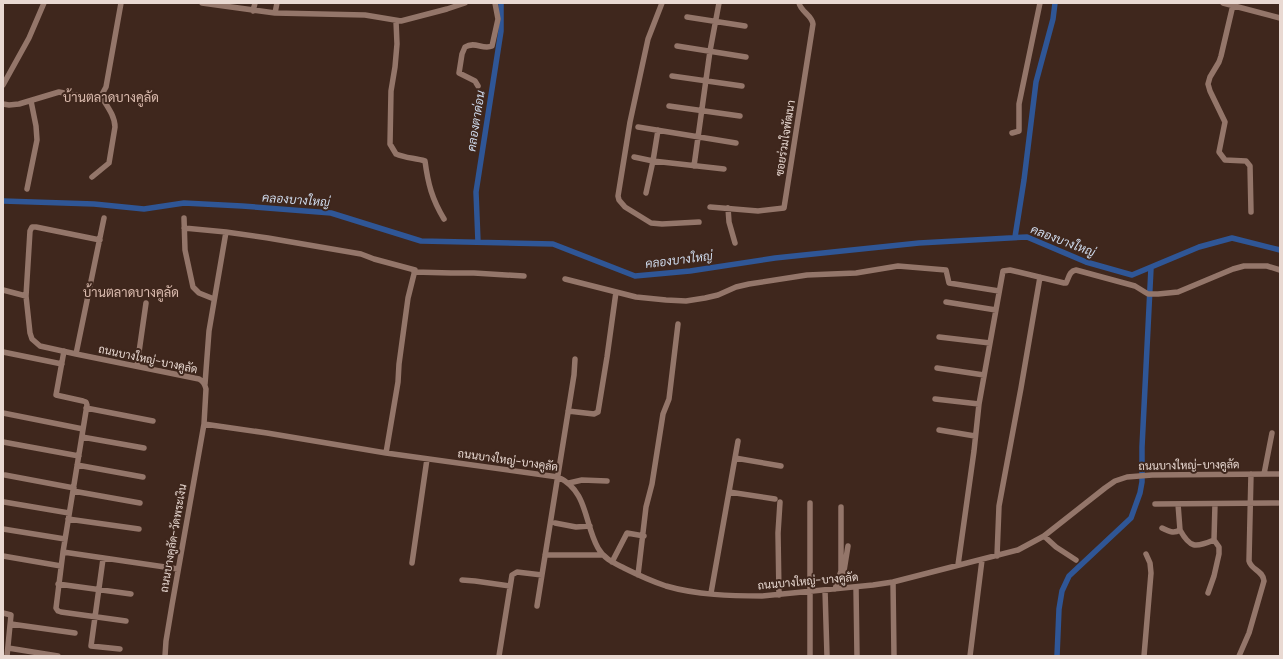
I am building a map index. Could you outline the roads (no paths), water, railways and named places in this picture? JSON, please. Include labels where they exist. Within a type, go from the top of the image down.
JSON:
[{"type":"street","points":[[3,85],[29,38],[44,3]]},
{"type":"street","points":[[101,96],[106,87],[118,11],[121,3]]},
{"type":"street","points":[[205,3],[275,13],[365,15],[396,20],[406,20],[465,3]]},
{"type":"street","points":[[253,11],[255,3]]},
{"type":"street","points":[[275,13],[277,3]]},
{"type":"street","points":[[478,86],[475,81],[459,73],[462,54],[465,47],[470,44],[487,47],[492,46],[498,19],[495,3]]},
{"type":"street","points":[[662,3],[648,39],[630,122],[618,196],[619,200],[625,207],[651,223],[662,224],[698,222]]},
{"type":"street","points":[[694,166],[710,51],[719,3]]},
{"type":"street","name":"ซอยร่วมใจพัฒนา","points":[[710,207],[758,211],[784,208],[813,24],[812,19],[801,8],[799,3]]},
{"type":"street","points":[[1012,133],[1018,132],[1020,128],[1019,104],[1040,3]]},
{"type":"street","points":[[1223,3],[1280,18]]},
{"type":"street","points":[[1233,5],[1221,56],[1208,84],[1225,122],[1219,149],[1220,154],[1225,160],[1246,161],[1250,166],[1251,212]]},
{"type":"street","points":[[687,17],[745,26]]},
{"type":"street","points":[[396,20],[396,59],[391,91],[390,144],[396,154],[403,157],[425,161],[427,178],[434,202],[444,219]]},
{"type":"street","points":[[677,46],[746,57]]},
{"type":"street","points":[[672,76],[742,86]]},
{"type":"street","points":[[3,104],[14,105],[59,92],[90,98],[101,96]]},
{"type":"street","points":[[92,177],[109,163],[115,127],[113,115],[101,96]]},
{"type":"street","points":[[27,189],[37,140],[31,101]]},
{"type":"street","points":[[669,106],[740,116]]},
{"type":"street","points":[[638,127],[736,142]]},
{"type":"street","points":[[646,193],[658,130]]},
{"type":"street","points":[[634,157],[653,161],[724,169]]},
{"type":"street","points":[[728,208],[734,244]]},
{"type":"street","points":[[76,354],[104,218]]},
{"type":"street","points":[[184,218],[185,250],[193,287],[199,293],[214,299]]},
{"type":"street","name":"ถนนบางใหญ่-บางคูลัด","points":[[100,240],[32,227],[30,231],[26,296],[30,333],[32,339],[40,346],[199,379],[205,384],[206,389],[204,424],[386,453],[558,477],[569,483],[580,497],[597,547],[602,555],[612,562],[638,575],[670,587],[747,596],[779,595],[893,582],[1018,550],[1044,536],[1105,488],[1122,478],[1152,475],[1280,474]]},
{"type":"street","points":[[184,228],[215,230],[362,254],[374,260],[414,268],[408,298],[398,382],[386,453]]},
{"type":"street","points":[[205,384],[209,331],[226,232]]},
{"type":"street","points":[[565,279],[636,297],[686,301],[718,295],[736,287],[749,284],[807,275],[856,273],[898,266],[946,270],[949,283],[999,291]]},
{"type":"street","points":[[958,565],[974,451],[978,404],[1002,273],[1005,270],[1066,283],[1070,273],[1076,270],[1104,279],[1135,286],[1148,294],[1158,294],[1178,292],[1233,269],[1244,266],[1267,266],[1280,270]]},
{"type":"street","points":[[414,272],[524,276]]},
{"type":"street","points":[[997,556],[998,506],[1021,388],[1040,277]]},
{"type":"street","points":[[4,290],[26,296]]},
{"type":"street","points":[[568,411],[594,414],[598,412],[616,292]]},
{"type":"street","points":[[946,302],[996,310]]},
{"type":"street","points":[[137,366],[146,303]]},
{"type":"street","points":[[638,575],[644,536],[646,507],[652,484],[662,414],[668,399],[678,324]]},
{"type":"street","points":[[939,337],[990,343]]},
{"type":"street","points":[[64,351],[56,395],[86,402],[86,408],[58,584],[56,610],[60,612],[126,621]]},
{"type":"street","points":[[3,352],[62,364]]},
{"type":"street","points":[[537,606],[576,364],[575,359]]},
{"type":"street","points":[[937,368],[984,374]]},
{"type":"street","points":[[935,399],[978,404]]},
{"type":"street","points":[[86,408],[153,421]]},
{"type":"street","points":[[3,413],[83,429]]},
{"type":"street","name":"ถนนบางคูลัด-วัดพระเงิน","points":[[165,656],[178,569],[204,424]]},
{"type":"street","points":[[939,430],[975,436]]},
{"type":"street","points":[[1264,474],[1272,433]]},
{"type":"street","points":[[82,437],[144,448]]},
{"type":"street","points":[[711,593],[738,441]]},
{"type":"street","points":[[3,442],[79,456]]},
{"type":"street","points":[[735,458],[780,466]]},
{"type":"street","points":[[412,563],[427,459]]},
{"type":"street","points":[[77,465],[143,477]]},
{"type":"street","points":[[1240,656],[1249,632],[1264,581],[1262,573],[1250,564],[1251,474]]},
{"type":"street","points":[[5,475],[140,503]]},
{"type":"street","points":[[569,483],[582,480],[607,481]]},
{"type":"street","points":[[729,492],[778,501],[779,595]]},
{"type":"street","points":[[4,502],[139,530]]},
{"type":"street","points":[[810,503],[810,656]]},
{"type":"street","points":[[1155,504],[1278,503]]},
{"type":"street","points":[[1178,504],[1180,530],[1185,539],[1194,545],[1204,544],[1214,540]]},
{"type":"street","points":[[1208,593],[1219,554],[1219,547],[1214,540],[1215,504]]},
{"type":"street","points":[[835,589],[841,571],[841,507]]},
{"type":"street","points":[[555,523],[576,527],[590,526]]},
{"type":"street","points":[[1162,528],[1172,532],[1180,530]]},
{"type":"street","points":[[3,529],[65,539]]},
{"type":"street","points":[[612,562],[627,533],[644,536]]},
{"type":"street","points":[[1044,536],[1056,547],[1076,560]]},
{"type":"street","points":[[838,581],[844,575],[848,546]]},
{"type":"street","points":[[63,552],[178,569]]},
{"type":"street","points":[[1144,656],[1151,573],[1150,563],[1146,554]]},
{"type":"street","points":[[545,555],[602,555]]},
{"type":"street","points":[[3,556],[61,566]]},
{"type":"street","points":[[103,559],[91,646],[120,649]]},
{"type":"street","points":[[970,656],[982,560]]},
{"type":"street","points":[[499,656],[512,575],[514,573],[542,575]]},
{"type":"street","points":[[462,580],[510,586]]},
{"type":"street","points":[[893,582],[894,656]]},
{"type":"street","points":[[58,584],[99,588],[131,594]]},
{"type":"street","points":[[856,587],[856,656]]},
{"type":"street","points":[[825,590],[827,656]]},
{"type":"street","points":[[3,613],[11,615],[6,656]]},
{"type":"street","points":[[11,624],[75,633]]},
{"type":"street","points":[[7,644],[58,656]]},
{"type":"waterway","name":"คลองตาด่อน","points":[[478,242],[476,192],[501,31],[501,3]]},
{"type":"waterway","points":[[1015,237],[1024,180],[1036,82],[1053,19],[1055,3]]},
{"type":"waterway","name":"คลองบางใหญ่","points":[[3,201],[94,204],[144,209],[184,203],[331,213],[421,241],[553,244],[635,276],[690,271],[775,258],[919,243],[1027,237],[1086,262],[1132,275],[1199,247],[1232,238],[1280,250]]},
{"type":"waterway","points":[[1057,656],[1059,609],[1062,591],[1069,576],[1131,518],[1140,493],[1142,482],[1142,447],[1151,268]]},
{"type":"district","name":"บ้านตลาดบางคูลัด","points":[[111,97]]},
{"type":"district","name":"บ้านตลาดบางคูลัด","points":[[131,292]]}]
